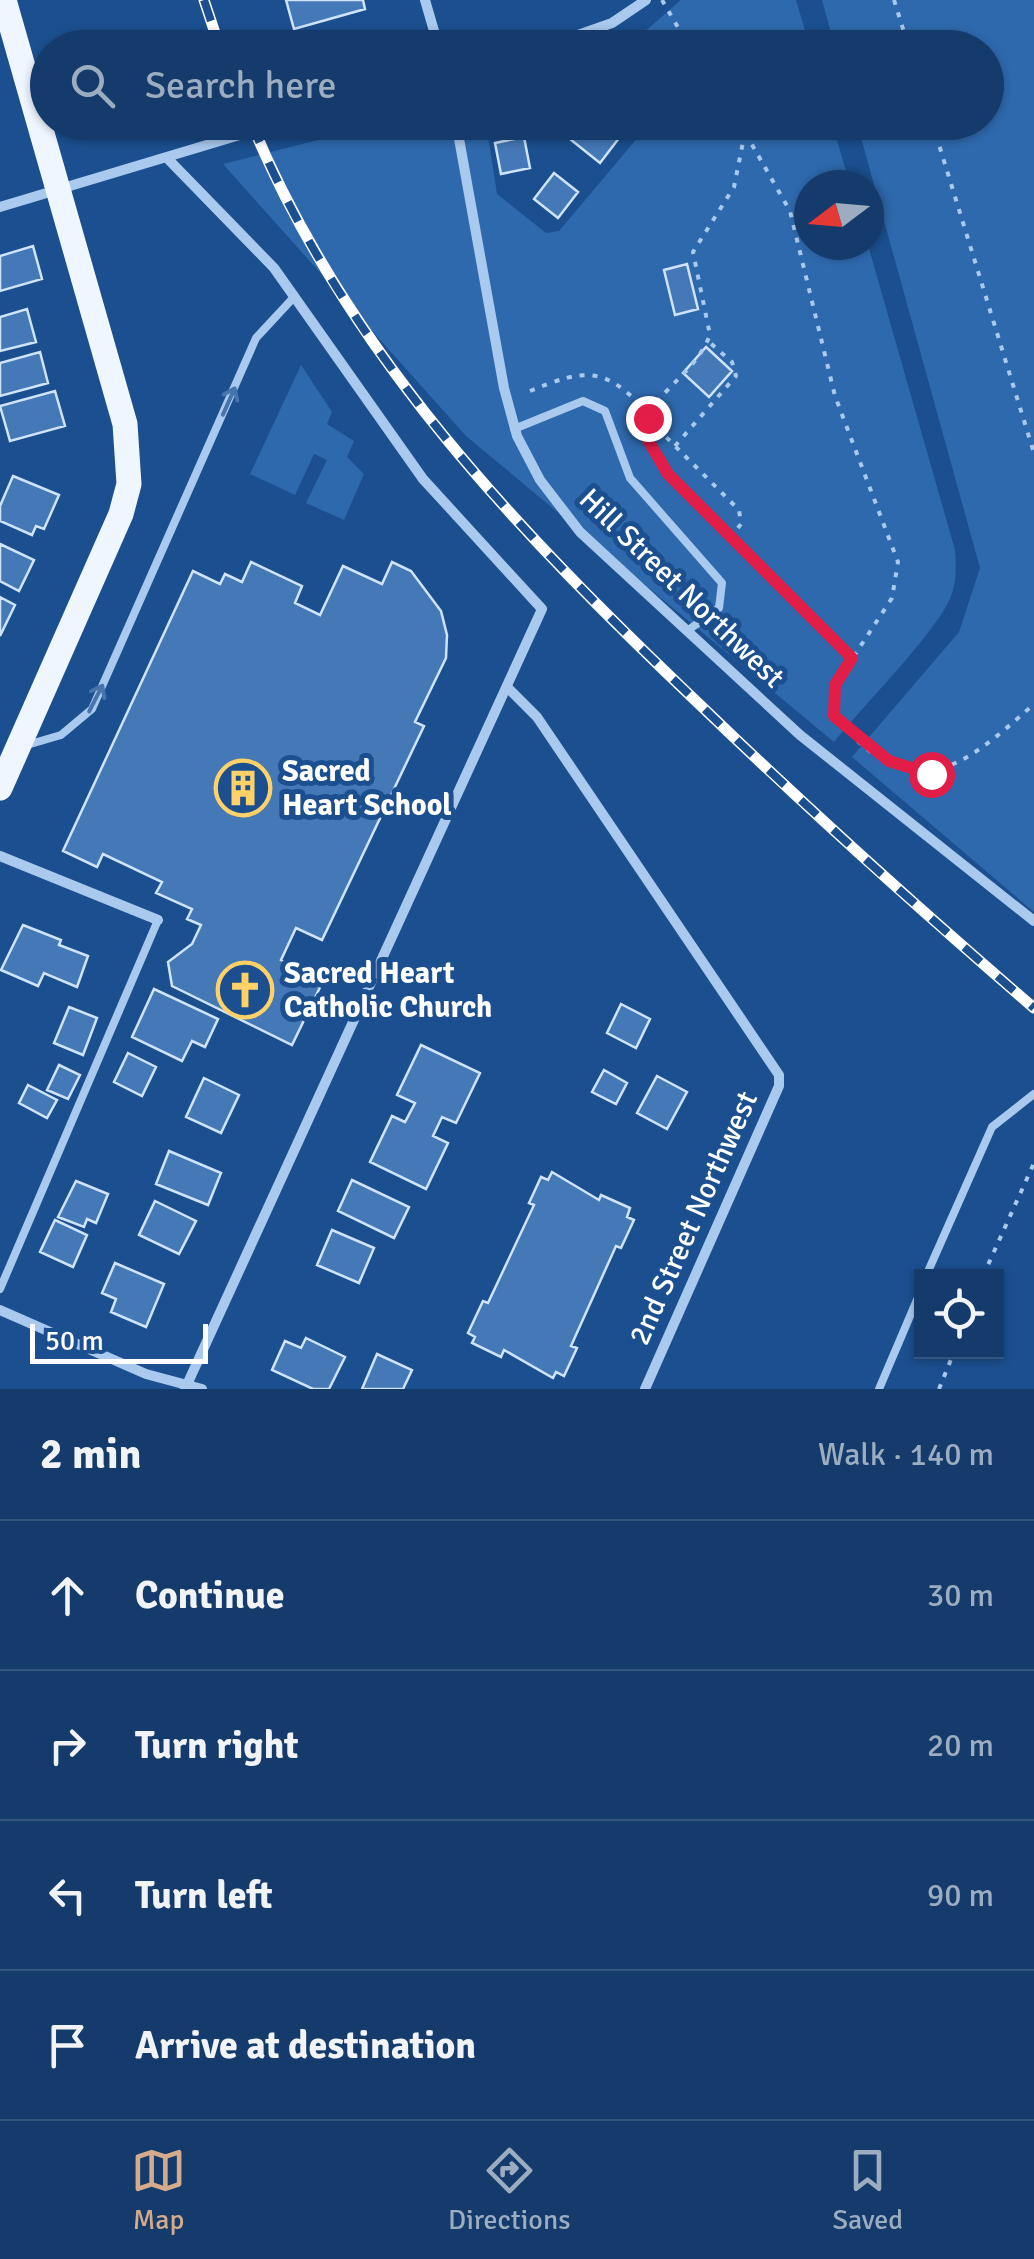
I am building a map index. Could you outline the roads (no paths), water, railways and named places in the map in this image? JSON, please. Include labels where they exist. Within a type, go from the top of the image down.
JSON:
[{"type":"main road","points":[[4,0],[30,88]]},
{"type":"main road","points":[[0,788],[121,514],[129,484],[125,424],[45,140]]},
{"type":"street","points":[[425,0],[434,30]]},
{"type":"street","points":[[592,30],[612,23],[646,0]]},
{"type":"street","points":[[0,207],[227,140]]},
{"type":"street","name":"Hill Street Northwest","points":[[459,140],[514,429],[540,480],[580,532],[811,744],[1034,921]]},
{"type":"street","points":[[168,159],[232,221],[295,296],[423,479],[542,609],[186,1387]]},
{"type":"street","name":"2nd Street Northwest","points":[[508,688],[537,717],[776,1066],[779,1086],[645,1389]]},
{"type":"street","points":[[0,856],[158,920]]},
{"type":"street","points":[[0,1310],[146,1374],[202,1389]]},
{"type":"lane","points":[[18,747],[60,736],[92,709],[256,338],[295,296]]},
{"type":"lane","points":[[514,429],[583,401],[604,411],[630,478],[722,583],[719,608],[686,630]]},
{"type":"lane","points":[[0,1289],[158,920]]},
{"type":"lane","points":[[929,1269],[992,1127],[1034,1094]]},
{"type":"lane","points":[[879,1389],[914,1307]]},
{"type":"railway","points":[[204,0],[214,30]]},
{"type":"railway","points":[[259,140],[290,206],[336,286],[387,362],[503,505],[566,573],[738,741],[1034,1008]]},
{"type":"place","name":"Sacred Heart School","points":[[243,788]]},
{"type":"place","name":"Sacred Heart Catholic Church","points":[[245,990]]}]
